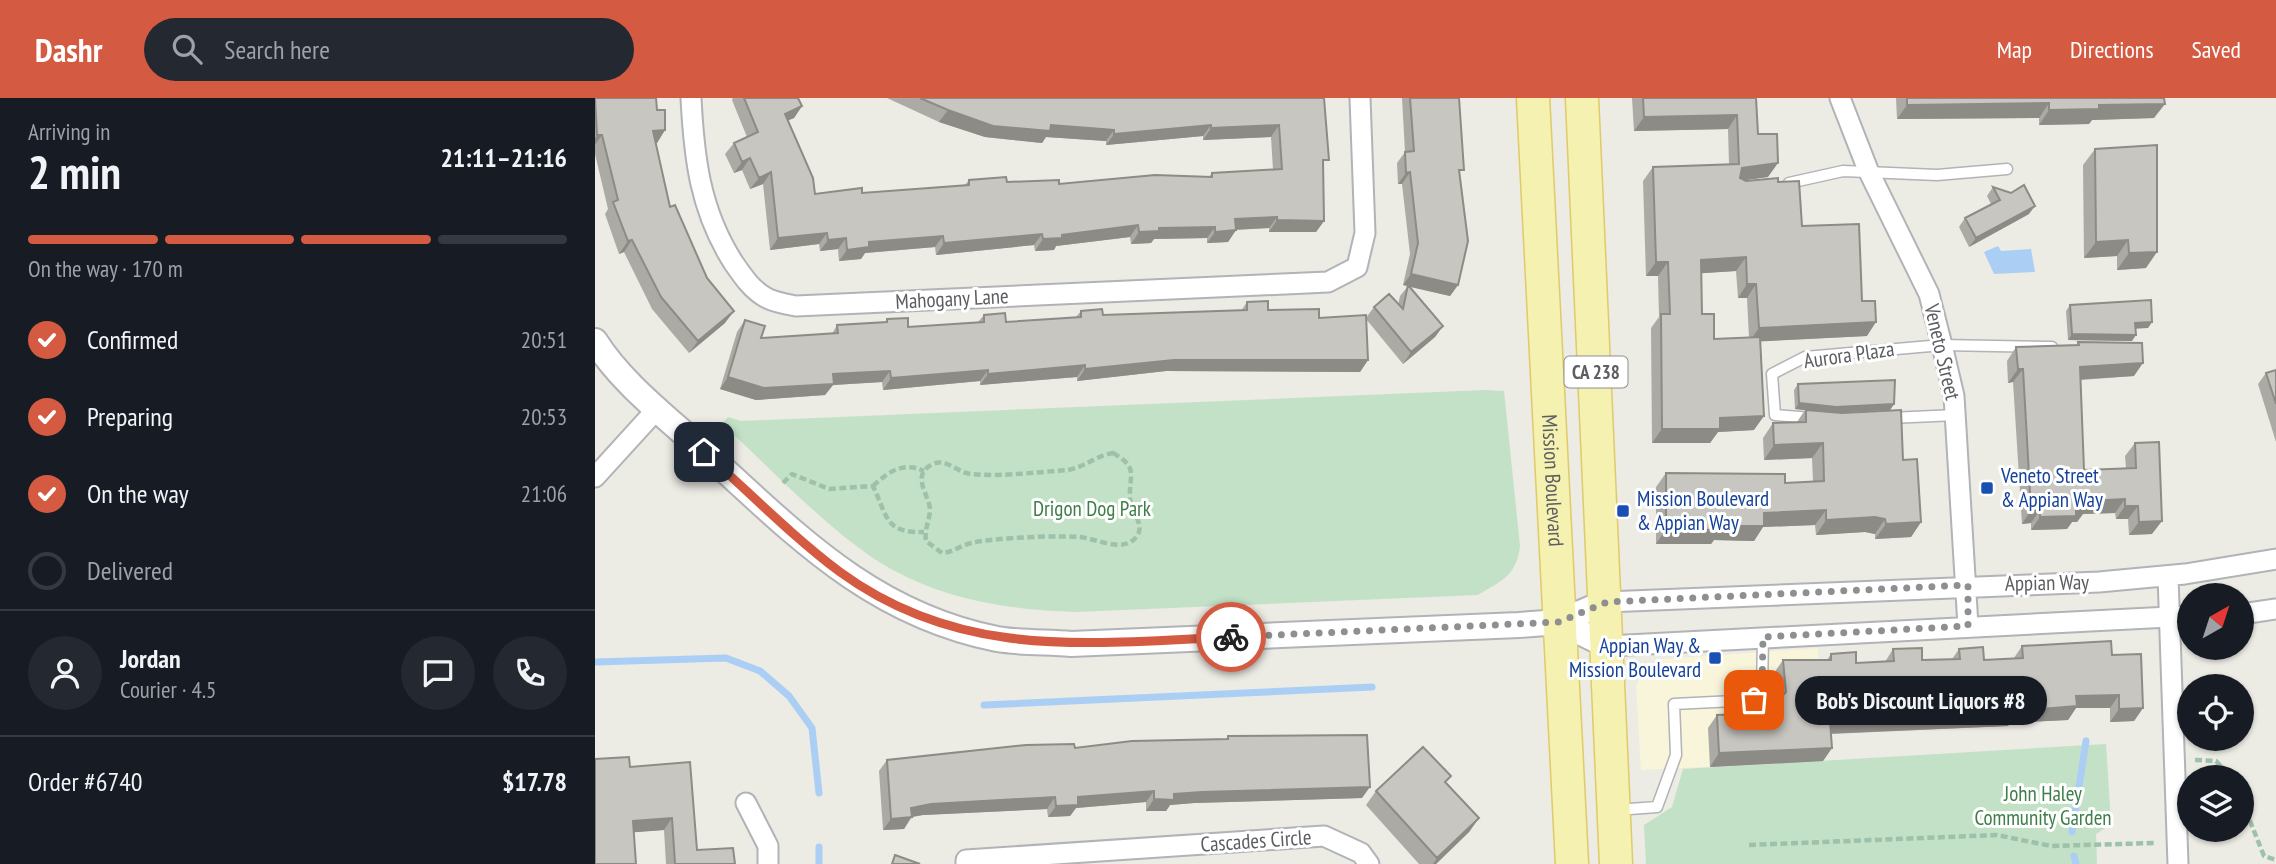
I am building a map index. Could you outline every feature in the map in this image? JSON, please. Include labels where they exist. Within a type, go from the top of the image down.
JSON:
[{"type":"main road","name":"Mission Boulevard","points":[[1533,98],[1571,864]]},
{"type":"main road","name":"CA 238","points":[[1582,98],[1607,602],[1616,864]]},
{"type":"street","name":"Mahogany Lane","points":[[691,98],[697,169],[703,201],[720,240],[745,280],[765,298],[796,306],[1328,282],[1357,267],[1366,233],[1360,98]]},
{"type":"street","name":"Veneto Street","points":[[1840,98],[1868,170],[1929,294],[1942,345],[1956,415],[1968,585],[1968,626]]},
{"type":"street","points":[[598,352],[811,549],[842,573],[878,596],[928,620],[999,639],[1071,644],[1559,622],[1607,602]]},
{"type":"street","points":[[595,477],[657,409]]},
{"type":"street","name":"Appian Way","points":[[1607,602],[1968,585],[2099,582],[2168,576],[2276,559]]},
{"type":"street","points":[[2168,576],[2177,604]]},
{"type":"street","points":[[2254,612],[2276,609]]},
{"type":"street","name":"Appian Way","points":[[1608,646],[2177,616]]},
{"type":"street","points":[[1559,622],[1608,646]]},
{"type":"street","points":[[2179,765],[2180,660]]},
{"type":"street","points":[[746,803],[768,846],[768,864]]},
{"type":"street","name":"Cascades Circle","points":[[966,862],[1324,836],[1361,853],[1369,864]]},
{"type":"street","points":[[2178,842],[2178,864]]},
{"type":"lane","points":[[1773,184],[1810,180],[1843,171],[1937,175],[2007,169]]},
{"type":"lane","points":[[1942,345],[2065,347]]},
{"type":"lane","name":"Aurora Plaza","points":[[1821,419],[1775,415],[1772,374],[1805,357],[1942,345]]},
{"type":"lane","points":[[1882,418],[1956,415]]},
{"type":"lane","points":[[1614,810],[1657,807],[1676,755],[1674,704],[1754,700],[1762,690],[1763,637]]},
{"type":"path","points":[[1113,453],[1131,468],[1133,477],[1129,502],[1139,519],[1139,531],[1132,541],[1120,545],[1078,537],[971,543],[952,553],[942,553],[926,541],[924,532],[930,508],[921,483],[924,471],[931,464],[942,462],[969,474],[1068,470],[1083,467],[1100,455],[1113,453]]},
{"type":"path","points":[[783,483],[792,474],[829,489],[873,486],[883,475],[904,466],[924,471]]},
{"type":"path","points":[[873,486],[893,528],[903,533],[924,532]]},
{"type":"path","points":[[2195,760],[2216,761],[2220,765]]},
{"type":"path","points":[[2254,831],[2264,856],[2276,860]]},
{"type":"path","points":[[1749,845],[1997,835],[2051,846],[2178,842]]},
{"type":"shaded area","points":[[1818,648],[1824,761],[1641,770],[1636,686],[1644,668],[1663,659]]},
{"type":"green space","name":"Drigon Dog Park","points":[[1504,391],[1520,546],[1515,565],[1507,576],[1478,595],[1076,612],[981,602],[913,580],[870,556],[826,521],[722,424],[728,417],[741,421]]},
{"type":"green space","name":"John Haley Community Garden","points":[[2106,744],[2111,824],[2096,834],[2097,864],[1646,864],[1644,825],[1672,807],[1683,769]]},
{"type":"water","points":[[1998,246],[2001,251],[2031,249],[2035,272],[1994,274],[1984,252]]},
{"type":"building","points":[[595,98],[656,98],[657,110],[665,110],[665,130],[653,131],[670,207],[675,205],[707,278],[734,311],[698,341],[661,297],[632,240],[628,241],[613,202],[618,200],[602,135],[597,135]]},
{"type":"building","points":[[744,98],[798,98],[802,106],[785,114],[813,178],[815,194],[862,188],[862,193],[969,185],[969,180],[1006,177],[1007,182],[1059,180],[1059,184],[1155,175],[1212,177],[1212,173],[1282,169],[1279,125],[1211,128],[1211,125],[1114,134],[1114,130],[1051,125],[1050,131],[993,126],[920,98],[1324,98],[1329,160],[1323,160],[1324,221],[1277,220],[1277,217],[1235,219],[1236,230],[1215,232],[1215,227],[1159,228],[1159,231],[1139,232],[1138,225],[1062,235],[1062,238],[1043,239],[1042,234],[944,243],[943,236],[869,242],[869,247],[847,250],[846,238],[828,240],[827,233],[778,238],[771,172],[759,178],[750,158],[742,162],[734,143],[758,132]]},
{"type":"building","points":[[1410,98],[1459,98],[1464,170],[1459,170],[1468,241],[1458,285],[1411,274],[1418,243],[1410,172],[1406,173],[1405,152],[1414,151]]},
{"type":"building","points":[[1643,98],[1756,98],[1758,134],[1777,134],[1778,163],[1742,168],[1740,178],[1746,181],[1778,178],[1778,182],[1799,181],[1802,226],[1859,224],[1862,301],[1875,301],[1876,322],[1759,328],[1756,284],[1747,284],[1746,257],[1701,260],[1702,314],[1714,314],[1714,339],[1760,337],[1764,416],[1720,418],[1720,429],[1662,429],[1661,314],[1670,314],[1668,262],[1656,262],[1653,167],[1739,164],[1737,115],[1644,117]]},
{"type":"building","points":[[1907,98],[2164,98],[2165,104],[2099,105],[2099,109],[2049,110],[2049,103],[1907,105]]},
{"type":"building","points":[[2157,145],[2157,252],[2129,253],[2128,240],[2096,242],[2095,149]]},
{"type":"building","points":[[2024,185],[2035,206],[1976,238],[1965,218],[2000,200],[1993,187],[2011,193]]},
{"type":"building","points":[[1408,285],[1443,326],[1411,352],[1374,307],[1389,294],[1403,309]]},
{"type":"building","points":[[2151,300],[2152,322],[2135,323],[2136,335],[2072,334],[2070,305]]},
{"type":"building","points":[[1268,301],[1268,310],[1319,309],[1319,318],[1366,315],[1368,360],[1174,360],[1085,369],[1085,365],[988,374],[988,370],[891,378],[890,371],[833,374],[834,384],[764,388],[728,377],[745,320],[765,326],[761,338],[838,333],[837,325],[887,322],[887,319],[908,318],[908,327],[984,322],[984,315],[1005,313],[1006,322],[1081,317],[1081,311],[1102,309],[1103,315],[1247,310],[1247,302]]},
{"type":"building","points":[[2078,342],[2142,343],[2143,363],[2080,367],[2084,470],[2136,468],[2135,443],[2159,442],[2162,521],[2139,522],[2138,506],[2125,506],[2125,499],[2086,501],[2086,509],[2076,509],[2076,516],[2040,517],[2040,510],[2031,510],[2023,369],[2018,369],[2016,347],[2079,345]]},
{"type":"building","points":[[2276,370],[2276,404],[2266,373]]},
{"type":"building","points":[[1895,380],[1894,404],[1836,407],[1799,403],[1798,384]]},
{"type":"building","points":[[1806,410],[1842,413],[1901,410],[1903,460],[1917,459],[1921,522],[1886,524],[1885,519],[1875,517],[1826,520],[1826,510],[1764,513],[1764,526],[1722,526],[1722,530],[1666,529],[1666,473],[1785,474],[1785,483],[1824,481],[1823,443],[1774,445],[1773,423],[1806,422]]},
{"type":"building","points":[[2111,641],[2112,655],[2141,654],[2143,708],[2119,709],[2119,695],[2076,696],[2077,706],[2017,713],[1830,721],[1832,748],[1719,753],[1717,715],[1767,713],[1786,692],[1783,660],[1831,660],[1831,654],[1856,652],[1856,663],[1894,661],[1893,649],[1922,648],[1922,660],[1960,659],[1959,649],[1983,647],[1984,660],[2023,658],[2022,646]]},
{"type":"building","points":[[1367,735],[1370,787],[1202,792],[1174,794],[1174,800],[1154,799],[1154,791],[1078,797],[1078,805],[1056,806],[1055,797],[931,804],[911,808],[912,817],[891,819],[887,760],[1026,745],[1074,744],[1075,748],[1132,741],[1228,739],[1228,736]]},
{"type":"building","points":[[1423,747],[1451,776],[1445,782],[1479,818],[1437,858],[1376,791]]},
{"type":"building","points":[[629,757],[630,767],[690,762],[697,850],[733,848],[735,864],[675,864],[672,818],[633,821],[636,864],[595,864],[595,759]]},
{"type":"building","points":[[895,855],[920,864],[892,864]]},
{"type":"waterway","points":[[595,662],[726,658],[760,671],[789,696],[812,728],[819,793]]},
{"type":"waterway","points":[[984,705],[1372,687]]},
{"type":"waterway","points":[[2072,832],[2086,741]]},
{"type":"waterway","points":[[819,847],[819,864]]},
{"type":"waterway","points":[[2074,856],[2076,864]]},
{"type":"way so far","points":[[1231,637],[1559,622],[1607,602],[1968,585],[1968,626],[1763,637],[1762,690],[1754,700]]},
{"type":"place","name":"Veneto Street & Appian Way","points":[[1987,488]]},
{"type":"place","name":"Mission Boulevard & Appian Way","points":[[1623,511]]},
{"type":"place","name":"Appian Way & Mission Boulevard","points":[[1715,658]]},
{"type":"place","name":"Bob's Discount Liquors #8","points":[[1754,700]]},
{"type":"route","points":[[704,452],[811,549],[842,573],[878,596],[928,620],[999,639],[1071,644],[1231,637]]}]
